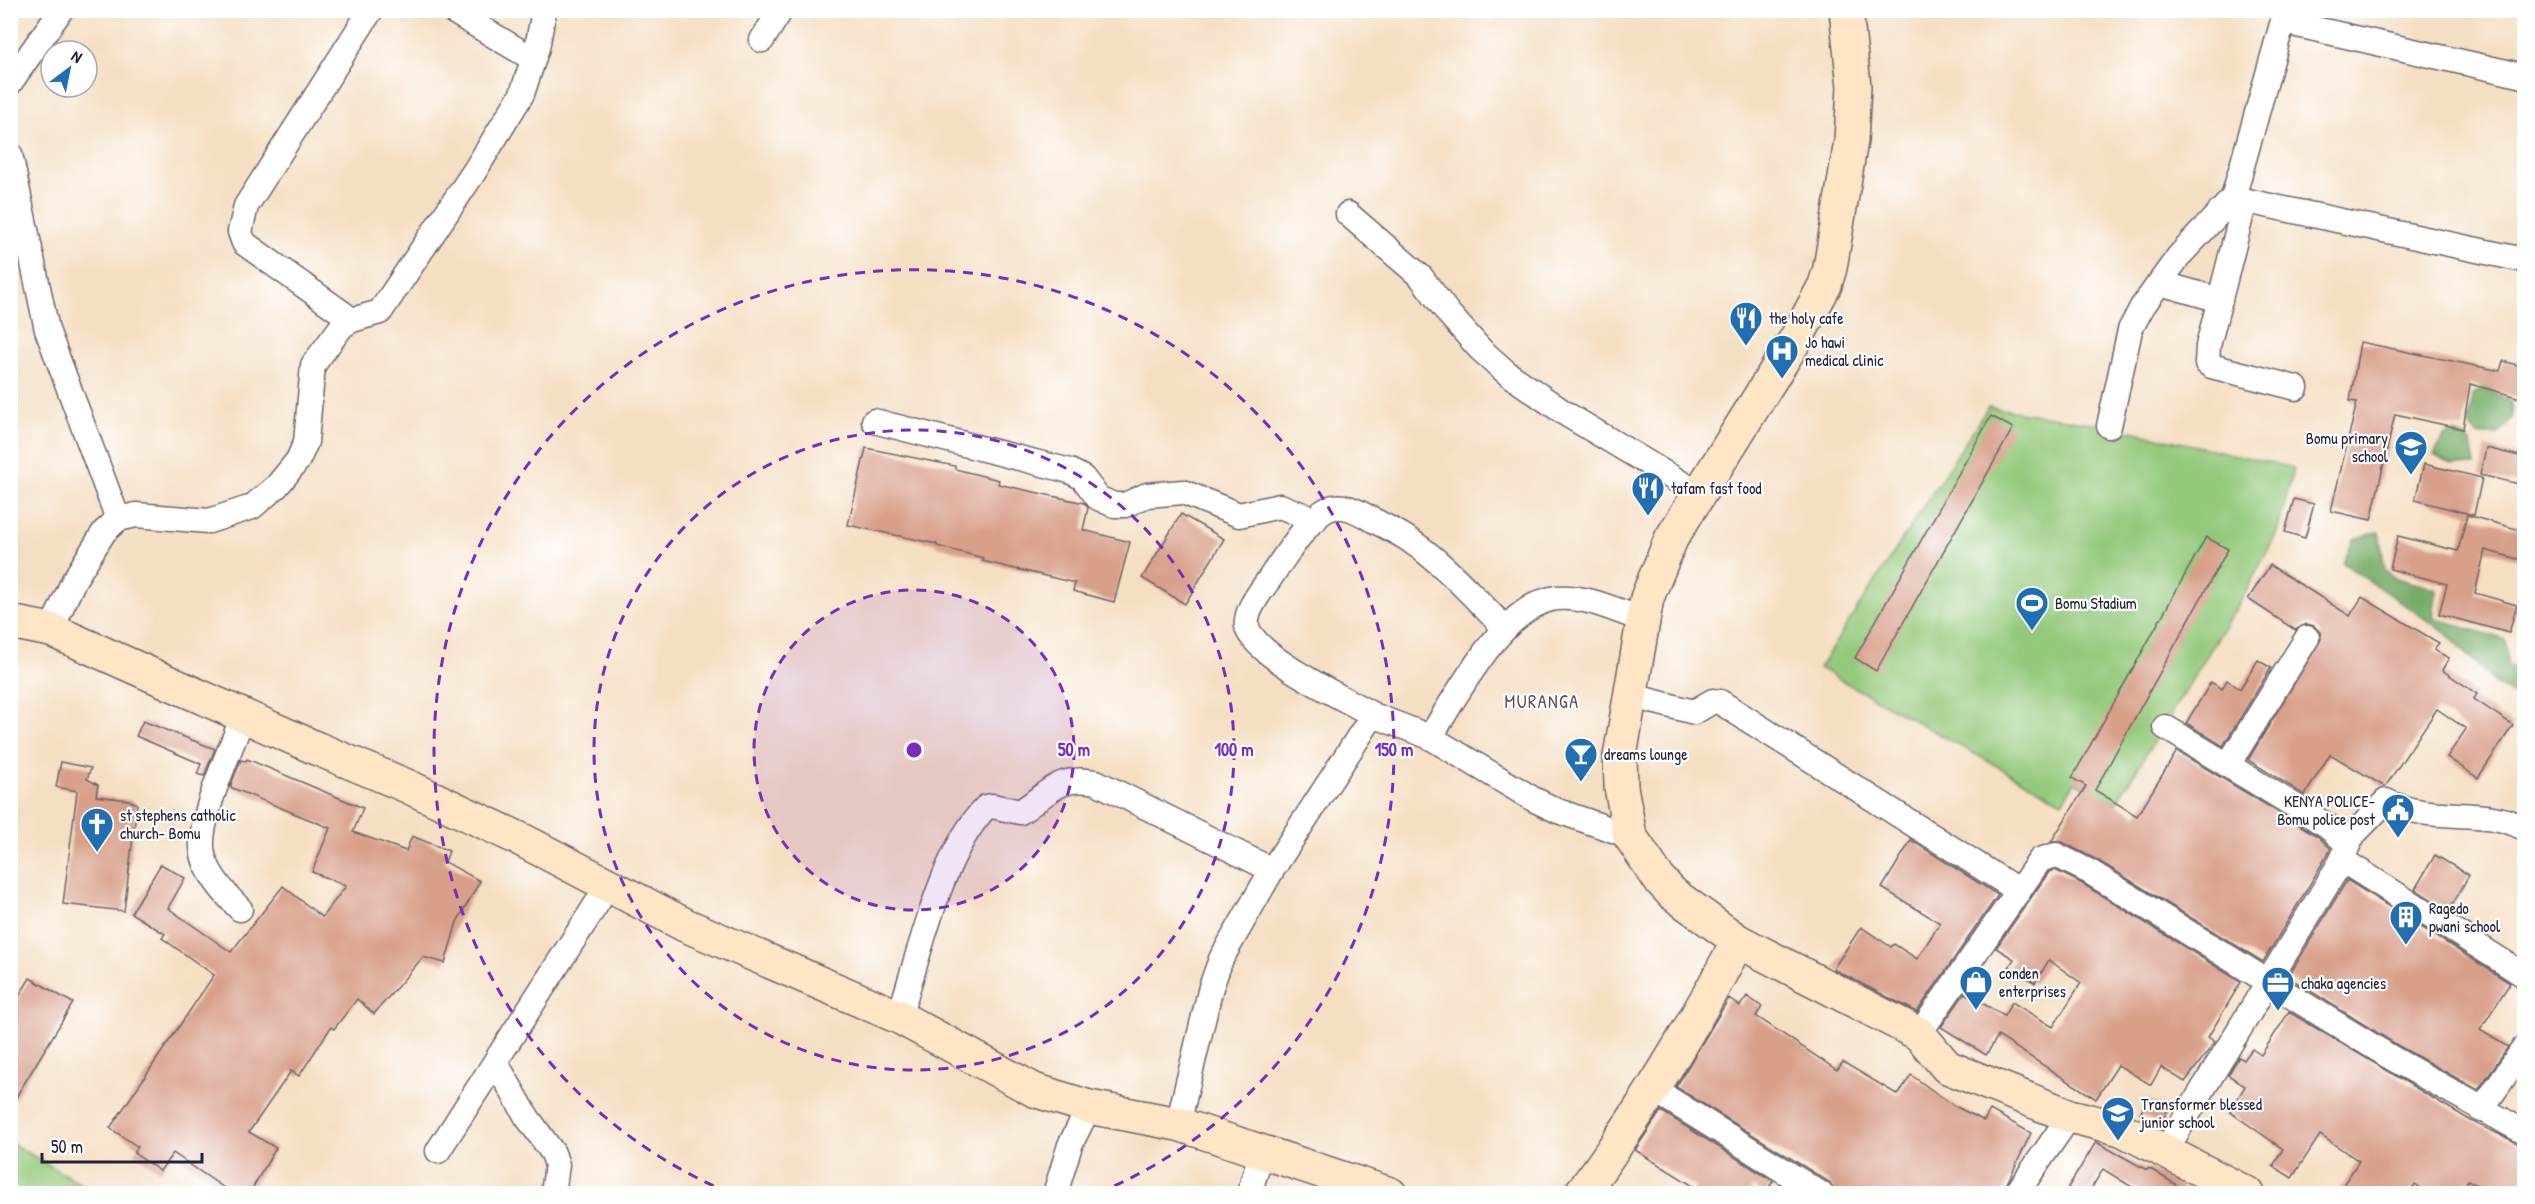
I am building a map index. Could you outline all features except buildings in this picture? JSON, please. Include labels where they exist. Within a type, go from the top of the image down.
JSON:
[{"type":"street","points":[[10,83],[61,10]]},
{"type":"street","points":[[352,320],[244,243],[240,232],[246,206],[371,10]]},
{"type":"street","points":[[451,10],[533,59]]},
{"type":"street","points":[[51,630],[74,580],[104,531],[118,519],[136,515],[209,521],[252,507],[277,486],[298,460],[306,442],[313,365],[330,340],[352,320],[380,312],[474,172],[522,94],[544,10]]},
{"type":"street","points":[[762,40],[781,10]]},
{"type":"street","points":[[1846,10],[1854,86],[1851,141],[1837,237],[1825,285],[1797,337],[1698,494],[1657,568],[1642,619],[1622,735],[1619,770],[1630,836],[1659,879],[1673,894],[1738,941],[1919,1034],[1947,1068],[2070,1116],[2121,1130],[2166,1150],[2240,1191]]},
{"type":"street","points":[[2296,388],[2206,363],[2239,200],[2285,16],[2524,75]]},
{"type":"street","points":[[10,154],[47,330],[118,519]]},
{"type":"street","points":[[2239,200],[2524,260]]},
{"type":"street","points":[[2109,426],[2130,330],[2142,307],[2179,256],[2239,200]]},
{"type":"street","points":[[1348,214],[1421,277],[1448,313],[1480,349],[1507,373],[1551,405],[1698,494]]},
{"type":"street","points":[[2160,284],[2220,300]]},
{"type":"street","points":[[874,421],[1070,471],[1083,478],[1098,498],[1106,503],[1125,505],[1148,495],[1183,492],[1239,514],[1280,506],[1315,520]]},
{"type":"street","points":[[1505,628],[1430,555],[1411,540],[1353,509],[1340,506],[1326,510],[1290,550],[1254,603],[1247,618],[1248,630],[1275,658],[1373,715],[1430,737],[1533,799],[1558,811],[1630,836]]},
{"type":"street","points":[[1430,737],[1505,628],[1543,601],[1559,597],[1580,600],[1642,619]]},
{"type":"street","points":[[10,622],[51,630],[243,716],[417,790],[522,840],[696,930],[899,1017],[1008,1078],[1034,1090],[1089,1107],[1178,1124],[1390,1194]]},
{"type":"street","points":[[2228,765],[2307,639]]},
{"type":"street","points":[[1629,695],[1694,712],[1713,701],[1720,702],[2019,891]]},
{"type":"street","points":[[1178,1124],[1211,987],[1221,959],[1272,870],[1373,715]]},
{"type":"street","points":[[240,909],[225,894],[208,866],[202,849],[209,812],[243,716]]},
{"type":"street","points":[[2165,727],[2328,826],[2345,853],[2524,975]]},
{"type":"street","points":[[899,1017],[939,893],[957,850],[986,807],[992,806],[1020,812],[1062,782],[1076,778],[1096,782],[1272,870]]},
{"type":"street","points":[[2166,1150],[2345,853],[2353,835],[2386,801],[2406,811],[2439,816],[2485,816],[2524,828]]},
{"type":"street","points":[[1919,1034],[2040,860],[2056,855],[2090,872],[2269,980],[2390,1057],[2481,1110],[2524,1132]]},
{"type":"street","points":[[438,1151],[608,886]]},
{"type":"street","points":[[1580,1194],[1653,1089],[1698,1017],[1738,941]]},
{"type":"street","points":[[2481,1110],[2524,1048]]},
{"type":"street","points":[[496,1063],[527,1117],[553,1153],[557,1165],[552,1188],[553,1194]]},
{"type":"street","points":[[1653,1089],[1821,1194]]},
{"type":"street","points":[[1055,1194],[1070,1145],[1089,1107]]},
{"type":"street","points":[[2016,1194],[2070,1116]]},
{"type":"street","points":[[1249,1194],[1262,1150]]},
{"type":"green space","points":[[2484,387],[2511,402],[2512,418],[2497,435],[2477,435],[2469,425],[2473,394]]},
{"type":"green space","name":"Bomu Stadium","points":[[1988,407],[2109,426],[2294,468],[2277,533],[2243,597],[2116,803],[2075,782],[2062,802],[1819,668]]},
{"type":"green space","points":[[2455,432],[2471,443],[2475,465],[2451,465],[2434,455],[2445,435]]},
{"type":"green space","points":[[2379,532],[2385,570],[2396,578],[2437,589],[2433,617],[2506,640],[2507,664],[2524,672],[2524,701],[2497,685],[2447,634],[2343,563],[2354,539]]},
{"type":"green space","points":[[11,1143],[96,1193],[11,1193]]},
{"type":"place","name":"the holy cafe","points":[[1746,347]]},
{"type":"place","name":"Jo hawi medical clinic","points":[[1782,380]]},
{"type":"place","name":"Bomu primary school","points":[[2411,476]]},
{"type":"place","name":"tafam fast food","points":[[1648,517]]},
{"type":"place","name":"Bomu Stadium","points":[[2032,632]]},
{"type":"place","name":"dreams lounge","points":[[1581,783]]},
{"type":"place","name":"KENYA POLICE- Bomu police post","points":[[2398,839]]},
{"type":"place","name":"st stephens catholic church- Bomu","points":[[97,853]]},
{"type":"place","name":"Ragedo pwani school","points":[[2406,946]]},
{"type":"place","name":"conden enterprises","points":[[1976,1011]]},
{"type":"place","name":"chaka agencies","points":[[2278,1012]]},
{"type":"place","name":"Transformer blessed junior school","points":[[2118,1142]]},
{"type":"district","name":"MURANGA","points":[[1542,701]]}]
